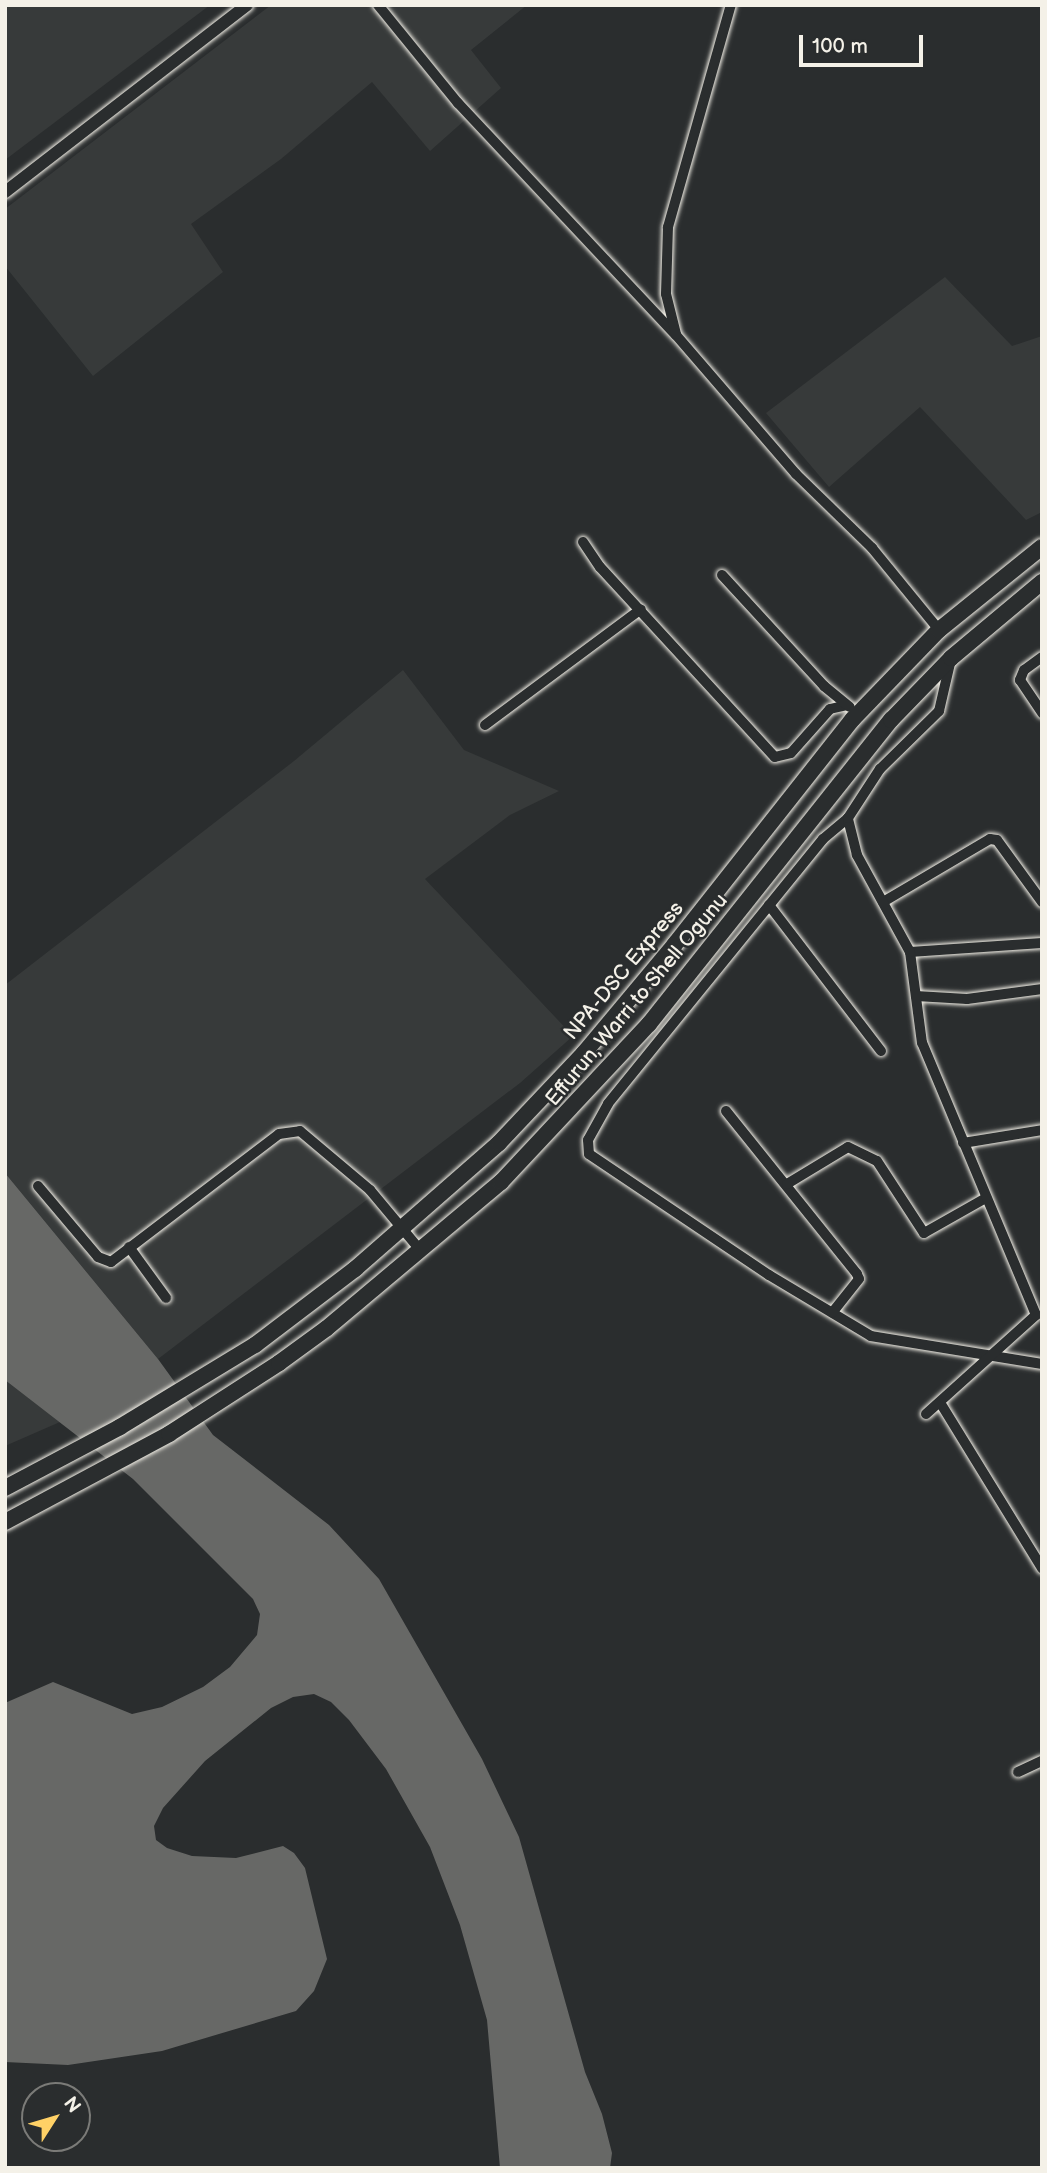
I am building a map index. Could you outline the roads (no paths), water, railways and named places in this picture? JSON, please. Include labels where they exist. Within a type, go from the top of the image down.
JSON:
[{"type":"main road","name":"NPA-DSC Express","points":[[5,1488],[90,1443],[197,1379],[299,1313],[402,1229],[499,1143],[584,1053],[853,709],[939,630],[1042,547]]},
{"type":"main road","name":"Effurun, Warri to Shell Ogunu","points":[[5,1522],[116,1464],[221,1401],[327,1328],[501,1182],[599,1082],[708,953],[891,720],[951,659],[1042,582]]},
{"type":"street","points":[[5,192],[247,5]]},
{"type":"street","points":[[378,5],[458,103],[676,335],[796,474],[872,548],[939,630]]},
{"type":"street","points":[[676,335],[666,294],[668,227],[731,5]]},
{"type":"street","points":[[583,542],[600,568],[641,608],[761,748],[775,757],[791,753],[830,709],[853,709]]},
{"type":"street","points":[[722,575],[824,686],[853,709]]},
{"type":"street","points":[[485,725],[641,608]]},
{"type":"street","points":[[1042,657],[1024,670],[1020,680],[1042,713]]},
{"type":"street","points":[[951,659],[939,711],[880,769],[848,818],[823,839],[608,1104],[588,1140],[589,1154],[871,1336],[1042,1364]]},
{"type":"street","points":[[848,818],[857,855],[910,952],[922,1043],[984,1199],[1036,1315],[941,1404],[926,1414]]},
{"type":"street","points":[[883,902],[990,839],[997,840],[1042,902]]},
{"type":"street","points":[[769,905],[881,1052]]},
{"type":"street","points":[[910,952],[1042,943]]},
{"type":"street","points":[[916,996],[967,999],[1042,989]]},
{"type":"street","points":[[726,1111],[787,1184],[859,1279],[832,1313]]},
{"type":"street","points":[[38,1186],[104,1261],[111,1262],[289,1129],[300,1131],[338,1160],[421,1251]]},
{"type":"street","points":[[963,1143],[1042,1130]]},
{"type":"street","points":[[787,1184],[848,1147],[877,1161],[924,1233],[984,1199]]},
{"type":"street","points":[[129,1247],[166,1298]]},
{"type":"street","points":[[941,1404],[1042,1569]]},
{"type":"street","points":[[1018,1772],[1042,1761]]}]
